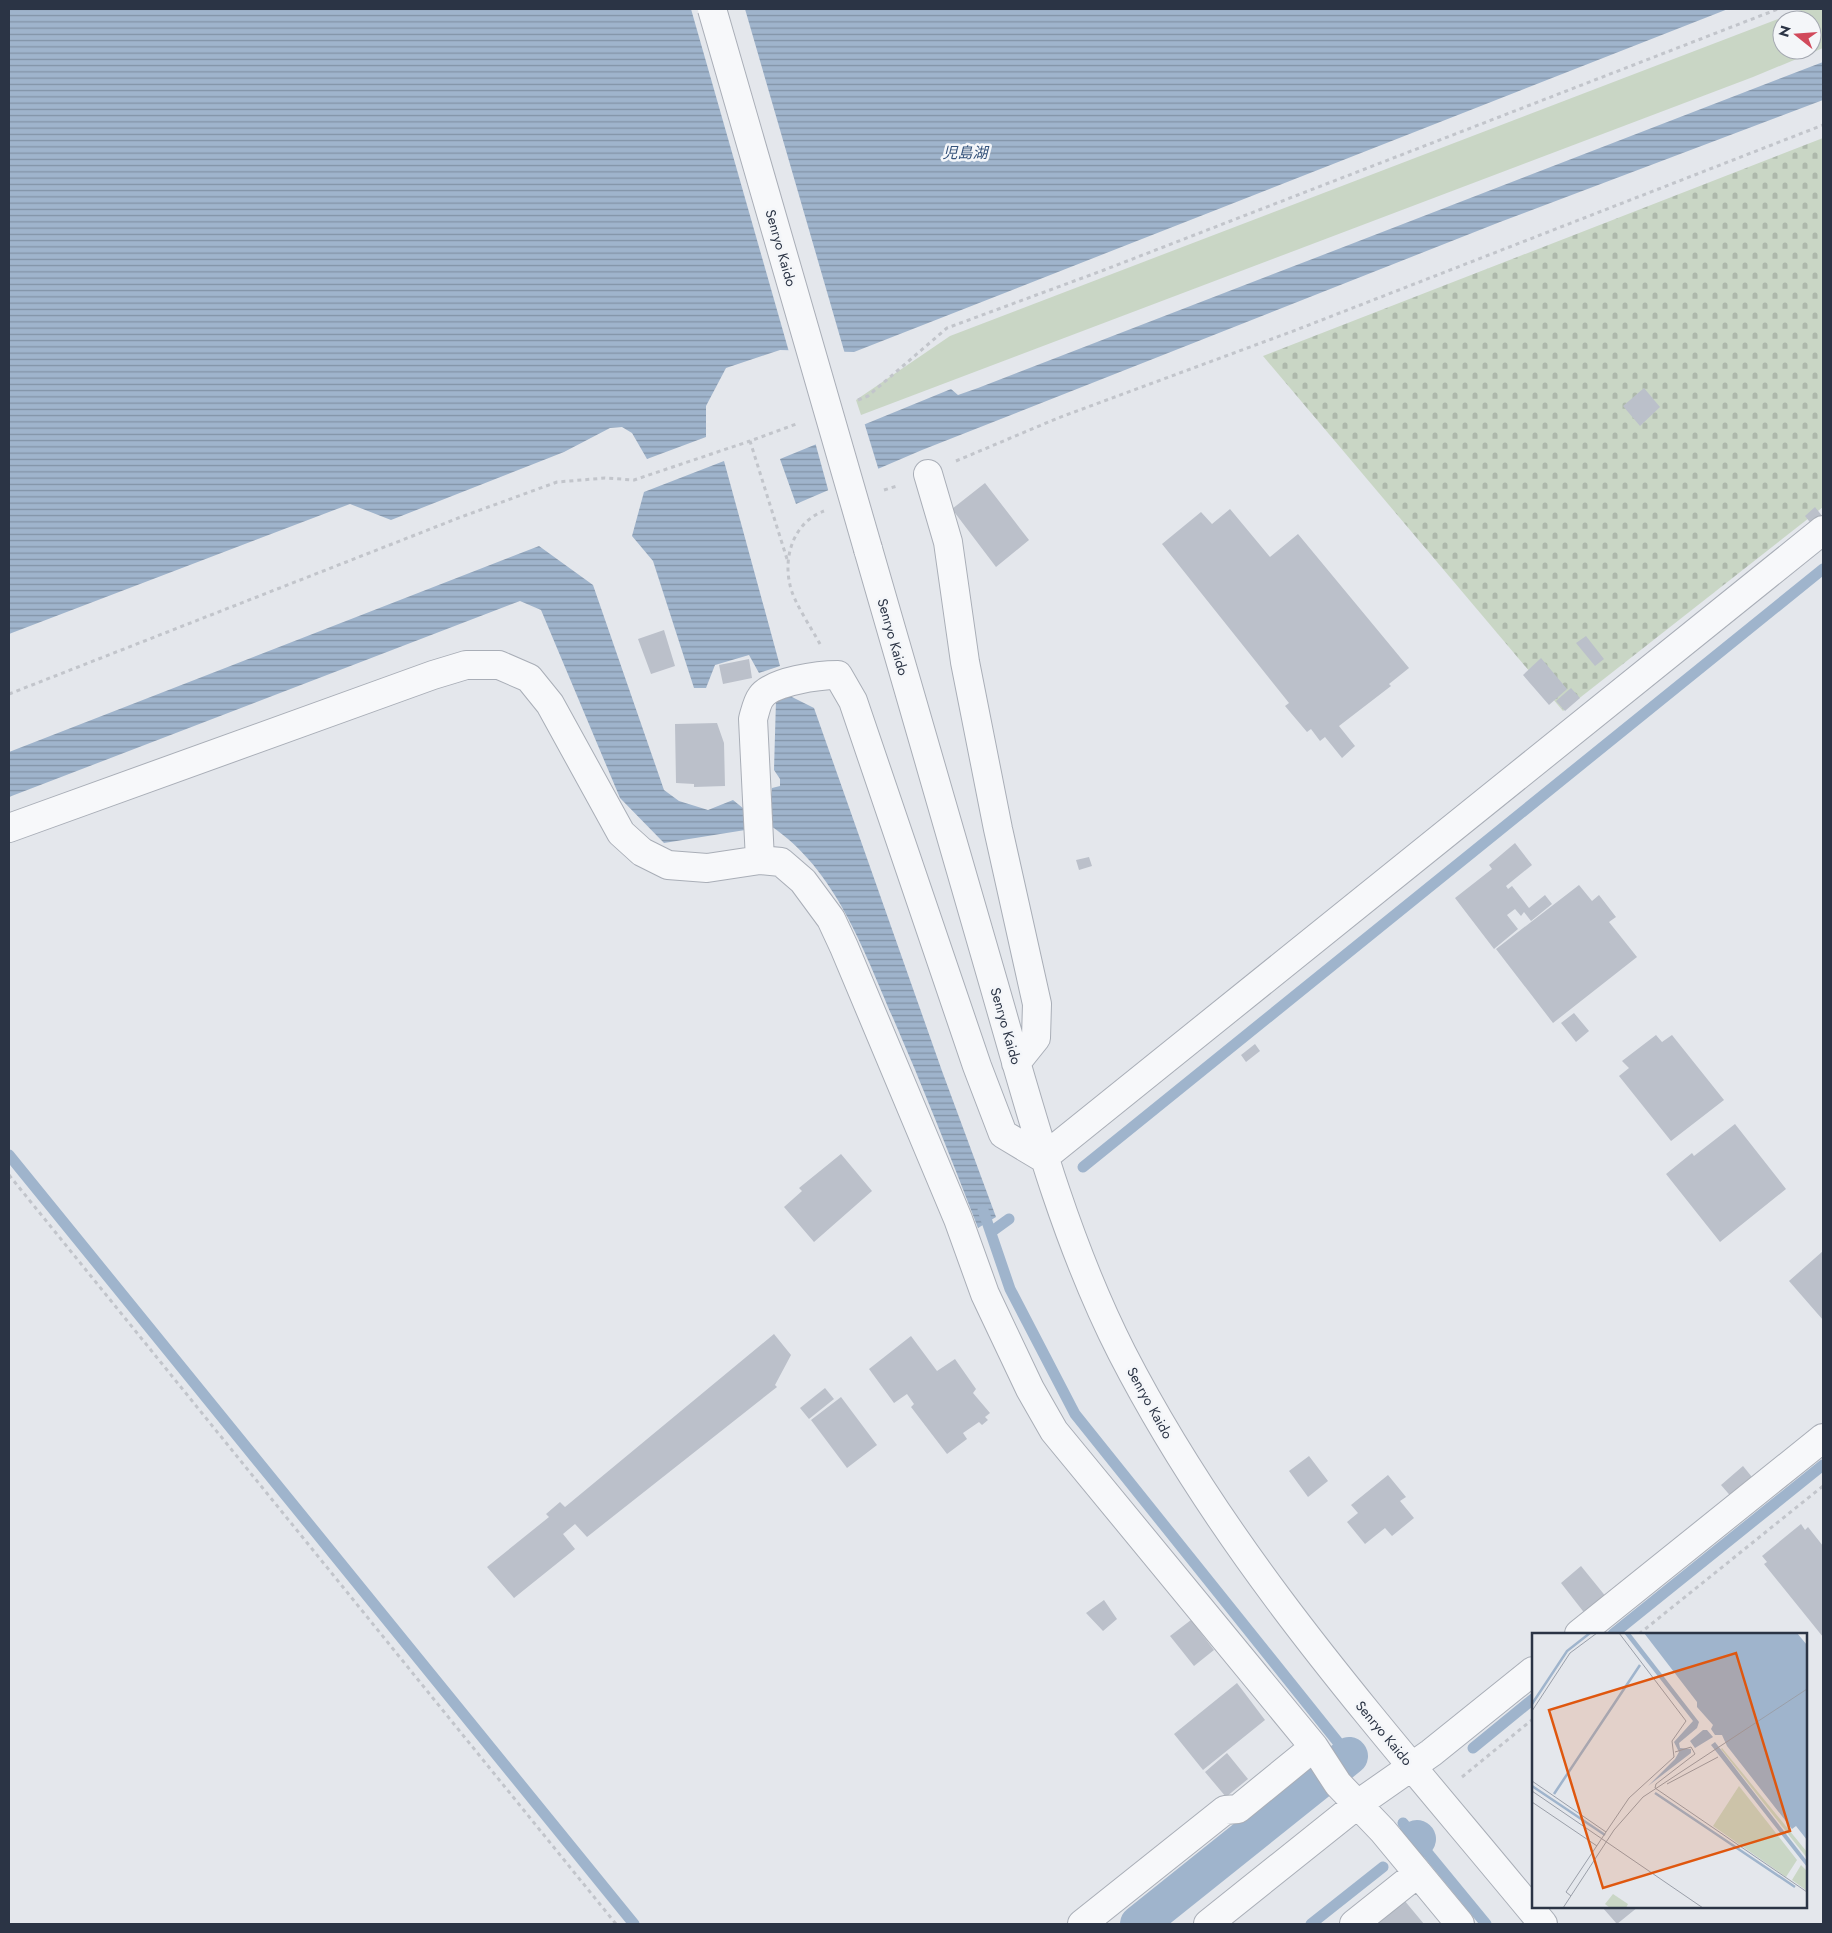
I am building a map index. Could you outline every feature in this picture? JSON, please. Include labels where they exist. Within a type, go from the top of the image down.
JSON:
[{"type":"street","name":"Senryo Kaido","points":[[712,9],[1043,1158],[1092,1290],[1121,1351],[1173,1444],[1246,1557],[1323,1660],[1543,1924]]},
{"type":"street","points":[[928,474],[948,542],[971,691],[998,829],[1037,1004],[1036,1038],[1016,1063]]},
{"type":"street","points":[[760,860],[752,719],[760,697],[777,687],[812,675],[838,675],[853,701],[977,1066],[1003,1134],[1043,1158],[1823,530]]},
{"type":"street","points":[[9,828],[433,675],[466,665],[499,665],[529,678],[550,704],[621,833],[642,852],[668,864],[707,868],[760,860],[781,862],[803,881],[830,919],[958,1219],[985,1294],[1030,1389],[1054,1431],[1358,1804],[1460,1924]]},
{"type":"street","points":[[1580,1633],[1823,1438]]},
{"type":"street","points":[[1208,1924],[1358,1804],[1411,1766],[1532,1672]]},
{"type":"street","points":[[1082,1924],[1225,1810],[1238,1809],[1326,1764]]},
{"type":"street","points":[[1354,1924],[1418,1873]]},
{"type":"path","points":[[851,403],[868,396],[947,328],[1113,266],[1778,9]]},
{"type":"path","points":[[881,491],[928,474],[1058,418],[1296,330],[1823,125]]},
{"type":"path","points":[[9,694],[460,517],[557,482],[605,478],[634,480],[807,420]]},
{"type":"path","points":[[750,441],[787,560],[790,587],[838,675]]},
{"type":"path","points":[[787,560],[793,539],[804,524],[829,510]]},
{"type":"path","points":[[9,1175],[616,1924]]},
{"type":"path","points":[[1640,1633],[1823,1486]]},
{"type":"path","points":[[1438,1796],[1532,1720]]},
{"type":"green space","points":[[1823,9],[1823,48],[1822,10],[1801,10]]},
{"type":"green space","points":[[1772,21],[1772,60],[1794,60],[861,415],[856,400],[950,336]]},
{"type":"green space","points":[[1823,138],[1823,507],[1563,711],[1263,356]]},
{"type":"water","name":"児島湖","points":[[9,9],[1728,9],[854,352],[780,350],[726,368],[706,406],[706,437],[647,459],[632,433],[622,427],[610,428],[564,452],[391,520],[350,504],[9,634]]},
{"type":"water","points":[[1823,62],[1823,100],[1500,222],[922,450],[796,504],[780,459],[951,389],[958,395],[978,388]]},
{"type":"water","points":[[724,461],[780,666],[759,673],[749,655],[715,665],[706,688],[694,688],[653,561],[632,536],[644,492]]},
{"type":"water","points":[[539,546],[593,585],[664,790],[679,801],[708,810],[733,800],[744,809],[770,805],[772,788],[780,786],[780,779],[774,770],[776,700],[788,695],[814,708],[942,1071],[996,1217],[978,1228],[926,1096],[870,965],[845,913],[813,865],[794,844],[771,826],[664,843],[620,798],[541,610],[520,601],[9,797],[9,752]]},
{"type":"pier","points":[[691,9],[745,9],[845,354],[789,352]]},
{"type":"pier","points":[[864,422],[879,471],[829,493],[815,442]]},
{"type":"building","points":[[1644,388],[1660,407],[1640,426],[1623,406]]},
{"type":"building","points":[[985,483],[1029,540],[996,567],[952,509]]},
{"type":"building","points":[[1815,507],[1823,517],[1813,526],[1805,516]]},
{"type":"building","points":[[1230,509],[1270,557],[1298,534],[1409,668],[1389,684],[1391,686],[1339,726],[1355,746],[1342,758],[1325,737],[1320,741],[1311,729],[1307,732],[1285,706],[1289,703],[1162,544],[1201,512],[1212,524]]},
{"type":"building","points":[[664,630],[675,666],[651,674],[638,639]]},
{"type":"building","points":[[1586,636],[1604,659],[1595,666],[1576,643]]},
{"type":"building","points":[[1541,658],[1567,689],[1549,705],[1523,675]]},
{"type":"building","points":[[749,659],[752,678],[723,684],[719,665]]},
{"type":"building","points":[[1571,688],[1580,698],[1565,711],[1556,701]]},
{"type":"building","points":[[717,723],[724,743],[725,786],[694,787],[694,784],[676,783],[675,724]]},
{"type":"building","points":[[1515,843],[1532,865],[1506,886],[1508,889],[1512,886],[1529,908],[1545,895],[1552,904],[1531,921],[1524,912],[1521,916],[1515,909],[1507,915],[1518,929],[1494,949],[1455,898],[1492,869],[1489,865]]},
{"type":"building","points":[[1089,857],[1092,866],[1079,870],[1076,860]]},
{"type":"building","points":[[1579,885],[1592,901],[1599,895],[1616,917],[1609,922],[1637,957],[1553,1023],[1496,949]]},
{"type":"building","points":[[1574,1013],[1589,1031],[1576,1042],[1561,1023]]},
{"type":"building","points":[[1656,1035],[1662,1042],[1672,1035],[1724,1100],[1671,1141],[1619,1076],[1629,1068],[1622,1061]]},
{"type":"building","points":[[1255,1044],[1260,1051],[1246,1062],[1241,1055]]},
{"type":"building","points":[[1735,1124],[1786,1189],[1720,1242],[1666,1174],[1692,1153],[1694,1156]]},
{"type":"building","points":[[841,1154],[872,1191],[814,1242],[784,1207],[802,1191],[799,1188]]},
{"type":"building","points":[[1823,1251],[1823,1320],[1789,1281]]},
{"type":"building","points":[[774,1334],[791,1355],[775,1385],[777,1387],[587,1537],[575,1524],[563,1534],[575,1549],[514,1598],[487,1567],[549,1517],[546,1514],[560,1502],[565,1507]]},
{"type":"building","points":[[911,1336],[937,1371],[955,1359],[976,1389],[973,1393],[990,1413],[985,1417],[988,1420],[982,1425],[979,1422],[963,1433],[967,1439],[947,1454],[911,1407],[914,1404],[907,1394],[894,1403],[869,1369]]},
{"type":"building","points":[[825,1388],[834,1399],[809,1419],[800,1408]]},
{"type":"building","points":[[841,1397],[877,1445],[847,1468],[811,1420]]},
{"type":"building","points":[[1309,1456],[1328,1481],[1308,1497],[1289,1471]]},
{"type":"building","points":[[1743,1466],[1756,1482],[1734,1500],[1721,1485]]},
{"type":"building","points":[[1388,1475],[1406,1497],[1400,1501],[1414,1518],[1392,1536],[1385,1528],[1365,1544],[1347,1522],[1358,1513],[1351,1505]]},
{"type":"building","points":[[1801,1524],[1805,1530],[1808,1527],[1823,1546],[1823,1637],[1764,1564],[1767,1562],[1762,1556]]},
{"type":"building","points":[[1581,1566],[1607,1598],[1586,1615],[1561,1583]]},
{"type":"building","points":[[1104,1600],[1117,1619],[1103,1631],[1086,1613]]},
{"type":"building","points":[[1191,1620],[1214,1650],[1194,1666],[1170,1636]]},
{"type":"building","points":[[1237,1683],[1265,1720],[1203,1770],[1174,1734]]},
{"type":"building","points":[[1227,1753],[1248,1779],[1226,1797],[1205,1772]]},
{"type":"building","points":[[1404,1900],[1424,1924],[1374,1924]]},
{"type":"building","points":[[1603,1908],[1637,1908],[1617,1924]]},
{"type":"waterway","points":[[1083,1167],[1823,569]]},
{"type":"waterway","points":[[9,1155],[634,1924]]},
{"type":"waterway","points":[[983,1210],[1010,1289],[1075,1414],[1349,1756]]},
{"type":"waterway","points":[[991,1232],[1009,1219]]},
{"type":"waterway","points":[[1614,1633],[1823,1465]]},
{"type":"waterway","points":[[1473,1748],[1532,1700]]},
{"type":"waterway","points":[[1139,1924],[1349,1756]]},
{"type":"waterway","points":[[1403,1823],[1486,1924]]},
{"type":"waterway","points":[[1410,1844],[1417,1839]]},
{"type":"waterway","points":[[1311,1924],[1383,1867]]}]
